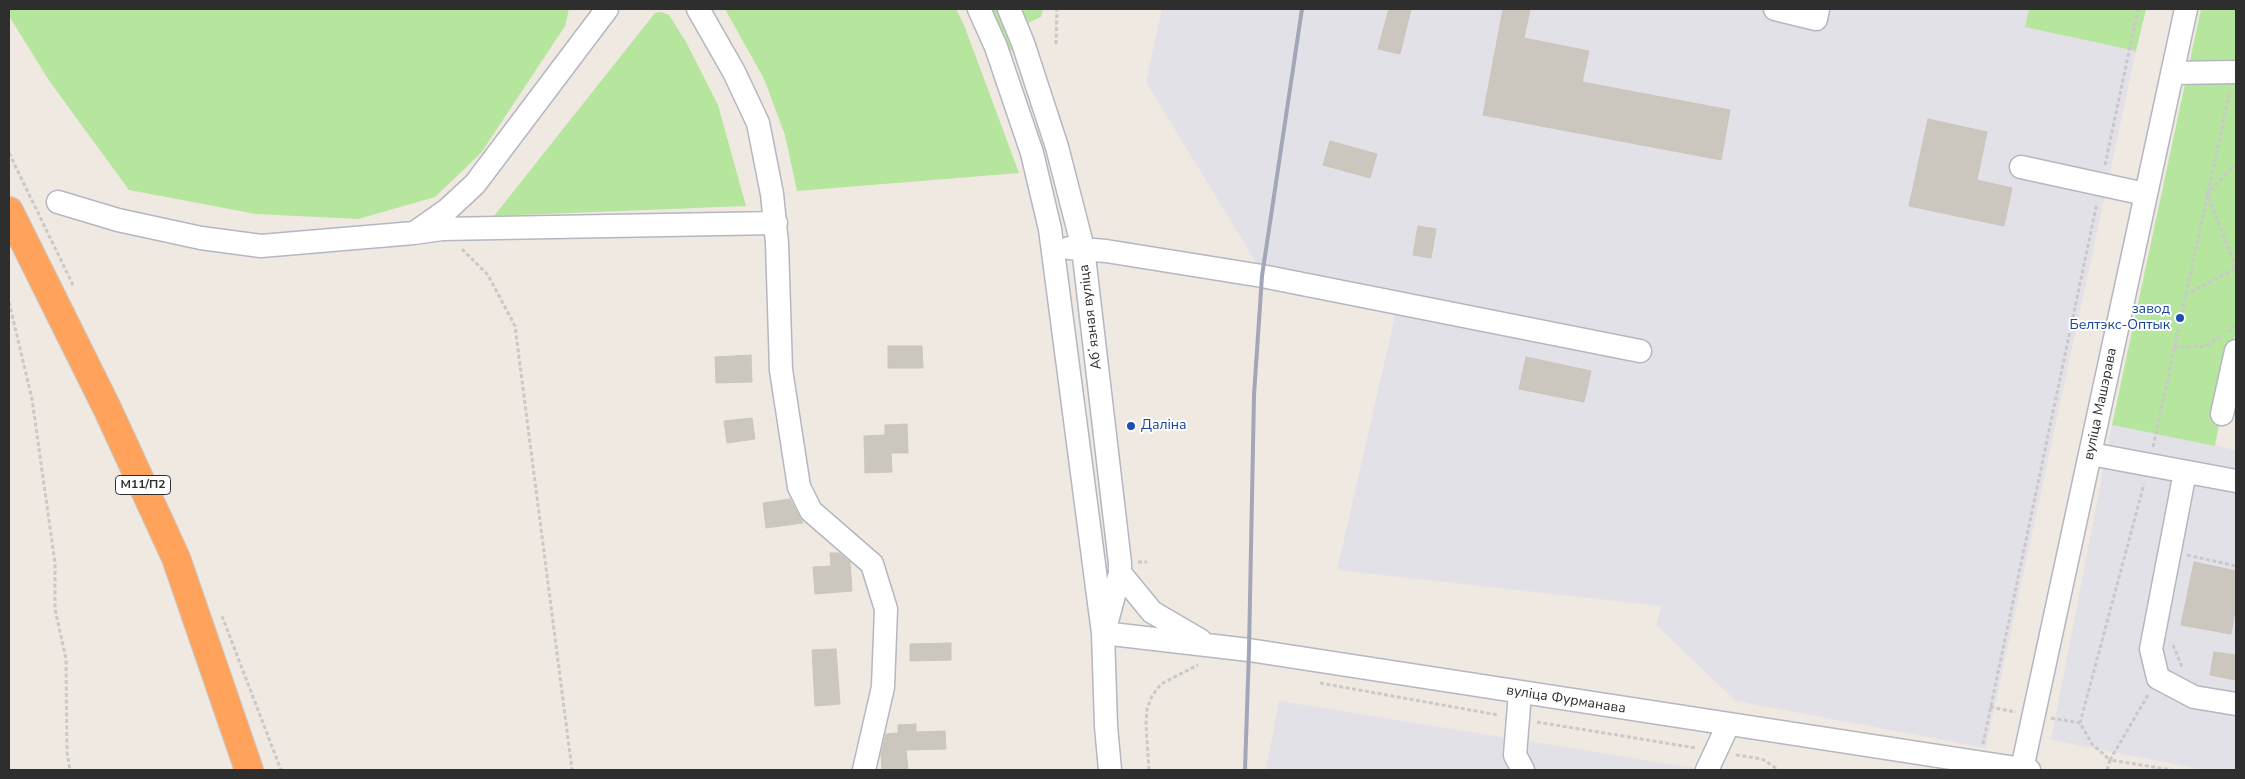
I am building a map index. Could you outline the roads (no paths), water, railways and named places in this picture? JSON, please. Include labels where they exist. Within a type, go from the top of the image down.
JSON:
[{"type":"highway","name":"М11/П2","points":[[9,211],[107,408],[176,558],[249,770]]},
{"type":"street","points":[[414,233],[446,210],[475,184],[607,9]]},
{"type":"street","points":[[698,9],[734,72],[758,123],[776,223],[781,370],[799,488],[811,511],[872,564],[886,610],[883,687],[864,770]]},
{"type":"street","name":"Абʼязная вуліца","points":[[979,9],[996,47],[1032,153],[1052,247],[1103,633],[1106,726],[1110,770]]},
{"type":"street","name":"Абʼязная вуліца","points":[[1009,9],[1024,43],[1057,147],[1083,248],[1120,573],[1103,633]]},
{"type":"street","points":[[1775,9],[1816,18],[1818,9]]},
{"type":"street","name":"вуліца Машэрава","points":[[2026,770],[2145,194],[2186,9]]},
{"type":"street","points":[[2172,73],[2235,72]]},
{"type":"street","points":[[2021,167],[2145,194]]},
{"type":"street","points":[[58,202],[118,220],[201,238],[261,246],[442,229],[776,223]]},
{"type":"street","points":[[1052,247],[1083,248],[1262,276],[1640,351]]},
{"type":"street","points":[[2222,414],[2236,351]]},
{"type":"street","points":[[2091,454],[2236,481]]},
{"type":"street","points":[[2185,472],[2151,649],[2158,678],[2194,698],[2236,704]]},
{"type":"street","points":[[1120,573],[1152,612],[1208,656]]},
{"type":"street","name":"вуліца Фурманава","points":[[1103,633],[1208,656],[1520,693],[2026,770]]},
{"type":"street","points":[[1520,693],[1515,755],[1523,770]]},
{"type":"street","points":[[1711,761],[1728,725]]},
{"type":"railway","points":[[1245,770],[1254,395],[1262,276],[1302,9]]},
{"type":"place","name":"завод Белтэкс-Оптык","points":[[2180,318]]},
{"type":"place","name":"Даліна","points":[[1131,426]]}]
